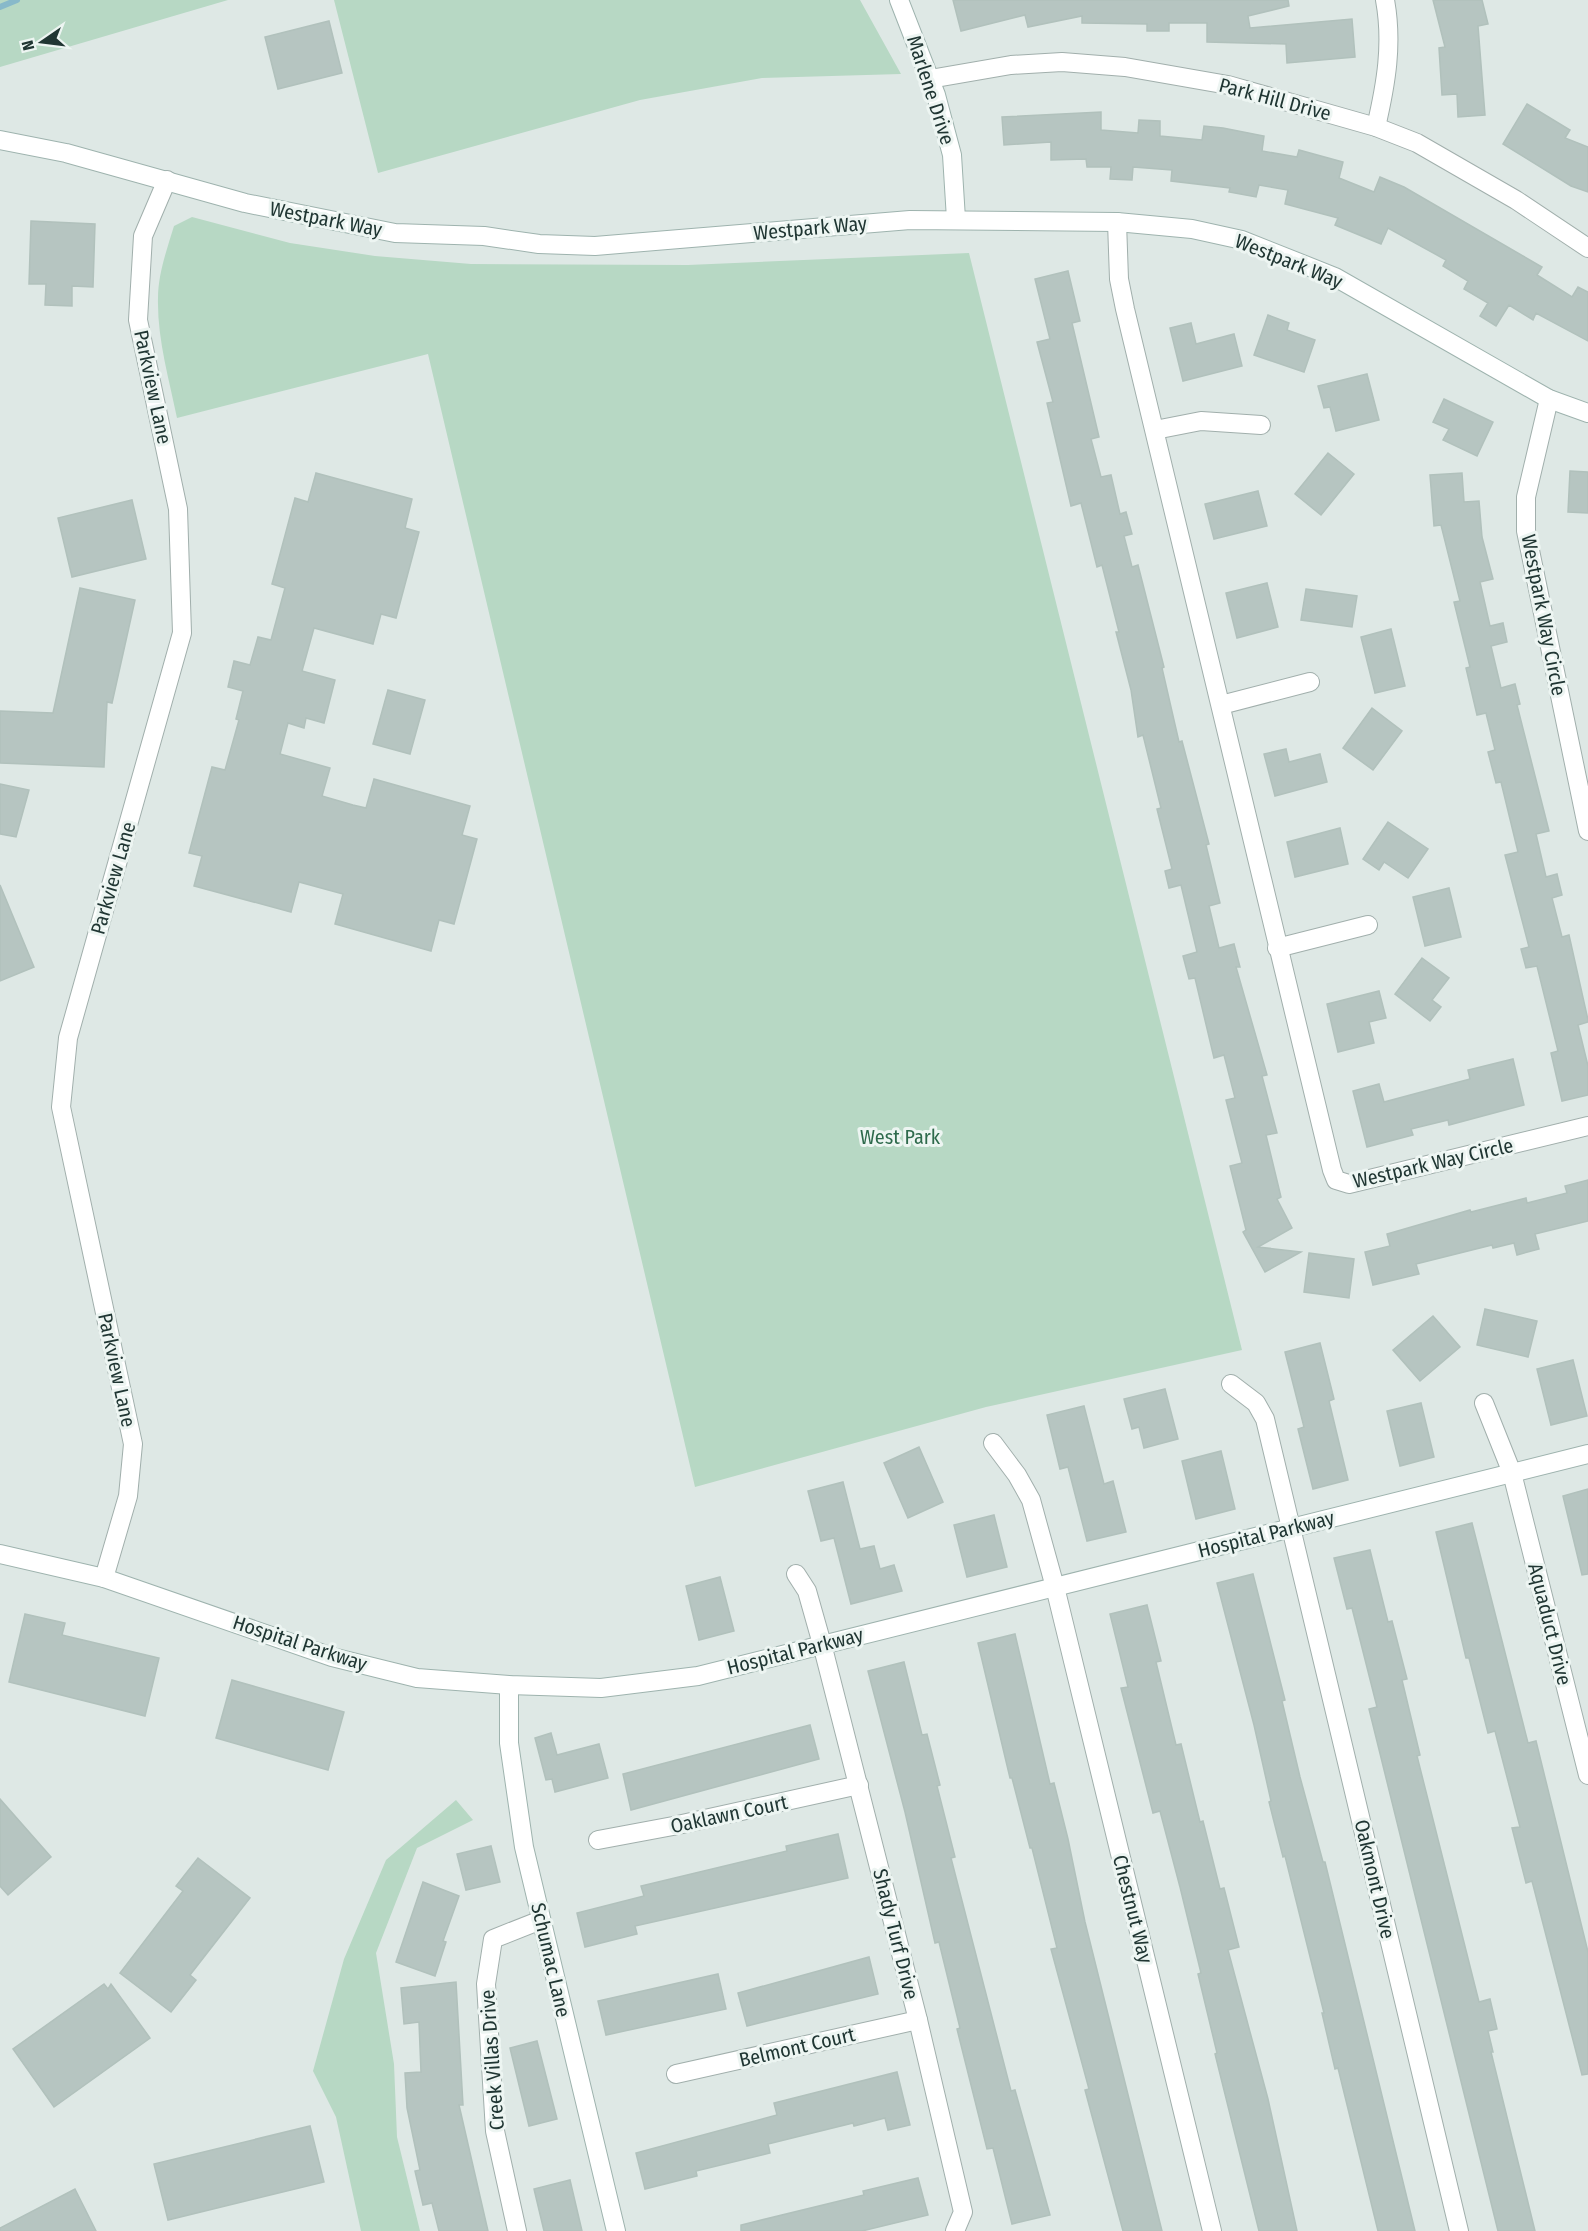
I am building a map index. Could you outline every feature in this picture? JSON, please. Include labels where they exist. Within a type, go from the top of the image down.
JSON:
[{"type":"street","name":"Marlene Drive","points":[[899,0],[930,79],[952,155],[956,219]]},
{"type":"street","points":[[1376,127],[1388,73],[1388,17],[1385,0]]},
{"type":"street","name":"Park Hill Drive","points":[[930,79],[1011,65],[1062,62],[1125,67],[1228,85],[1376,127],[1417,143],[1516,200],[1588,248]]},
{"type":"street","name":"Westpark Way","points":[[0,140],[66,153],[245,203],[395,233],[484,236],[539,244],[595,246],[910,220],[1117,222],[1192,229],[1242,240],[1335,277],[1549,399],[1588,413]]},
{"type":"street","name":"Parkview Lane","points":[[104,1578],[128,1496],[133,1444],[61,1107],[68,1038],[182,633],[178,509],[138,320],[143,236],[167,180]]},
{"type":"street","name":"Westpark Way Circle","points":[[1117,222],[1119,279],[1277,948],[1332,1170],[1341,1183],[1349,1184],[1588,1126]]},
{"type":"street","name":"Westpark Way Circle","points":[[1549,399],[1526,496],[1526,531],[1588,831]]},
{"type":"street","points":[[1155,430],[1201,421],[1261,426]]},
{"type":"street","points":[[1221,705],[1310,682]]},
{"type":"street","points":[[1277,948],[1368,925]]},
{"type":"street","name":"Oakmont Drive","points":[[1231,1384],[1256,1403],[1264,1419],[1292,1527],[1459,2231]]},
{"type":"street","name":"Aquaduct Drive","points":[[1484,1403],[1512,1473],[1588,1775]]},
{"type":"street","name":"Chestnut Way","points":[[993,1443],[1017,1475],[1031,1500],[1055,1587],[1212,2231]]},
{"type":"street","name":"Hospital Parkway","points":[[0,1554],[104,1578],[332,1657],[417,1678],[509,1685],[601,1688],[698,1676],[1588,1454]]},
{"type":"street","name":"Shady Turf Drive","points":[[796,1574],[807,1591],[822,1644],[918,2020],[963,2212],[958,2227]]},
{"type":"street","name":"Schumac Lane","points":[[509,1685],[509,1743],[515,1796],[541,1920],[616,2231]]},
{"type":"street","name":"Oaklawn Court","points":[[598,1840],[859,1785]]},
{"type":"street","name":"Creek Villas Drive","points":[[517,2231],[495,2131],[486,1984],[493,1939],[541,1920]]},
{"type":"street","name":"Belmont Court","points":[[676,2074],[918,2020]]},
{"type":"green space","points":[[0,0],[228,0],[0,67]]},
{"type":"green space","points":[[334,0],[860,0],[901,74],[762,78],[640,100],[378,173]]},
{"type":"green space","name":"West Park","points":[[192,217],[290,243],[375,256],[471,264],[688,265],[969,253],[1242,1350],[986,1407],[695,1487],[428,354],[177,418],[161,343],[158,289],[163,262],[174,226]]},
{"type":"green space","points":[[456,1800],[473,1820],[417,1848],[376,1953],[394,2064],[397,2137],[420,2231],[361,2231],[336,2117],[313,2071],[344,1959],[386,1860]]},
{"type":"building","points":[[953,0],[1288,0],[1289,6],[1248,16],[1250,28],[1352,19],[1355,57],[1287,63],[1286,44],[1207,42],[1207,23],[1169,23],[1169,31],[1147,31],[1147,24],[1082,23],[1082,16],[1028,27],[1025,15],[961,31]]},
{"type":"building","points":[[1433,0],[1482,0],[1488,24],[1478,26],[1485,115],[1458,117],[1457,94],[1442,95],[1439,48],[1445,47]]},
{"type":"building","points":[[329,21],[342,73],[278,89],[265,37]]},
{"type":"building","points":[[1527,104],[1570,130],[1565,138],[1588,147],[1588,192],[1571,186],[1503,144]]},
{"type":"building","points":[[1101,112],[1101,130],[1138,133],[1139,120],[1160,121],[1160,136],[1202,140],[1204,126],[1223,128],[1264,136],[1262,151],[1297,157],[1299,150],[1343,162],[1339,178],[1374,192],[1380,177],[1404,187],[1542,267],[1537,275],[1572,297],[1578,287],[1588,292],[1588,341],[1536,313],[1533,320],[1509,305],[1496,326],[1480,316],[1488,303],[1464,289],[1468,281],[1443,266],[1446,260],[1388,228],[1381,244],[1335,225],[1338,218],[1285,204],[1288,190],[1259,185],[1256,197],[1229,192],[1230,188],[1171,181],[1172,170],[1133,167],[1132,180],[1110,179],[1111,167],[1087,167],[1086,159],[1051,160],[1051,142],[1004,145],[1002,117]]},
{"type":"building","points":[[31,221],[95,224],[93,287],[72,286],[72,306],[45,305],[46,284],[29,284]]},
{"type":"building","points":[[1068,271],[1080,321],[1072,323],[1099,437],[1091,439],[1101,477],[1111,475],[1120,514],[1126,512],[1132,534],[1124,536],[1132,567],[1138,565],[1164,667],[1162,668],[1179,742],[1182,741],[1209,844],[1206,845],[1220,903],[1209,906],[1219,948],[1234,944],[1240,967],[1236,967],[1267,1075],[1262,1076],[1277,1133],[1266,1135],[1281,1197],[1277,1199],[1292,1228],[1258,1247],[1301,1252],[1265,1272],[1243,1232],[1246,1230],[1230,1166],[1242,1163],[1226,1100],[1235,1098],[1224,1055],[1214,1058],[1195,978],[1189,979],[1183,956],[1197,952],[1181,885],[1169,888],[1165,871],[1172,869],[1157,809],[1161,808],[1143,735],[1138,737],[1131,690],[1116,632],[1119,632],[1102,565],[1097,567],[1081,503],[1071,506],[1047,403],[1053,402],[1037,342],[1050,339],[1035,279]]},
{"type":"building","points":[[1268,315],[1289,323],[1287,330],[1315,340],[1304,372],[1254,355]]},
{"type":"building","points":[[1191,323],[1196,344],[1234,334],[1242,366],[1183,381],[1170,328]]},
{"type":"building","points":[[1367,374],[1379,420],[1336,431],[1330,407],[1324,408],[1318,386]]},
{"type":"building","points":[[1444,399],[1493,422],[1477,456],[1443,440],[1449,429],[1433,422]]},
{"type":"building","points":[[1328,453],[1354,474],[1321,515],[1295,494]]},
{"type":"building","points":[[1570,471],[1588,472],[1588,513],[1568,512]]},
{"type":"building","points":[[316,473],[412,499],[405,528],[419,532],[396,618],[381,614],[373,644],[314,628],[302,671],[335,680],[324,723],[306,718],[304,728],[288,723],[280,754],[330,768],[322,796],[353,805],[366,808],[374,779],[470,806],[462,835],[477,839],[454,924],[439,920],[431,951],[335,924],[343,894],[299,882],[291,912],[194,886],[202,856],[189,853],[212,767],[225,770],[239,720],[236,719],[243,691],[228,687],[234,661],[250,665],[258,637],[271,640],[285,588],[272,584],[295,498],[308,502]]},
{"type":"building","points":[[1462,473],[1464,502],[1479,501],[1482,537],[1493,579],[1480,582],[1490,626],[1503,623],[1507,642],[1491,646],[1501,688],[1515,684],[1520,704],[1517,705],[1549,831],[1536,834],[1546,877],[1557,874],[1562,895],[1552,898],[1562,937],[1569,935],[1588,1020],[1578,1025],[1588,1066],[1588,1095],[1562,1101],[1551,1053],[1558,1051],[1537,966],[1526,968],[1521,949],[1529,947],[1505,855],[1518,852],[1501,782],[1496,783],[1488,752],[1495,750],[1486,713],[1477,715],[1466,668],[1470,667],[1454,602],[1460,601],[1441,525],[1434,526],[1430,475]]},
{"type":"building","points":[[1258,491],[1267,526],[1214,539],[1205,504]]},
{"type":"building","points":[[132,500],[146,559],[72,577],[58,518]]},
{"type":"building","points":[[1267,583],[1278,627],[1237,638],[1226,593]]},
{"type":"building","points":[[80,588],[135,600],[112,703],[107,702],[104,767],[0,763],[0,711],[53,713]]},
{"type":"building","points":[[1306,589],[1357,596],[1352,627],[1301,620]]},
{"type":"building","points":[[1391,629],[1405,686],[1375,693],[1361,637]]},
{"type":"building","points":[[388,690],[425,700],[410,754],[373,744]]},
{"type":"building","points":[[1372,708],[1402,731],[1373,770],[1343,748]]},
{"type":"building","points":[[1286,749],[1289,762],[1320,754],[1327,782],[1275,796],[1264,754]]},
{"type":"building","points":[[0,784],[29,790],[16,837],[0,834]]},
{"type":"building","points":[[1388,822],[1428,849],[1408,878],[1384,862],[1379,870],[1363,859]]},
{"type":"building","points":[[1340,828],[1348,864],[1295,877],[1287,842]]},
{"type":"building","points":[[0,885],[34,967],[0,981]]},
{"type":"building","points":[[1449,888],[1461,937],[1425,946],[1413,897]]},
{"type":"building","points":[[1422,958],[1449,978],[1432,1000],[1441,1007],[1430,1021],[1395,994]]},
{"type":"building","points":[[1379,991],[1386,1018],[1369,1022],[1374,1043],[1338,1052],[1327,1004]]},
{"type":"building","points":[[1513,1059],[1524,1105],[1449,1125],[1448,1120],[1411,1129],[1413,1135],[1367,1147],[1353,1091],[1379,1084],[1384,1102],[1470,1079],[1468,1070]]},
{"type":"building","points":[[1588,1180],[1588,1221],[1535,1234],[1539,1249],[1517,1255],[1514,1243],[1493,1248],[1492,1245],[1416,1264],[1419,1274],[1373,1285],[1365,1252],[1390,1246],[1387,1234],[1470,1210],[1471,1212],[1526,1198],[1527,1203],[1567,1193],[1565,1186]]},
{"type":"building","points":[[1309,1253],[1354,1259],[1349,1298],[1304,1292]]},
{"type":"building","points":[[1485,1309],[1537,1321],[1528,1357],[1477,1345]]},
{"type":"building","points":[[1433,1316],[1460,1347],[1420,1381],[1393,1350]]},
{"type":"building","points":[[1320,1343],[1334,1399],[1329,1401],[1348,1480],[1313,1489],[1298,1429],[1304,1427],[1285,1352]]},
{"type":"building","points":[[1573,1360],[1587,1416],[1551,1425],[1537,1369]]},
{"type":"building","points":[[1165,1389],[1178,1439],[1144,1448],[1139,1427],[1132,1429],[1124,1399]]},
{"type":"building","points":[[1421,1403],[1434,1457],[1400,1466],[1387,1411]]},
{"type":"building","points":[[1084,1406],[1104,1484],[1113,1481],[1126,1532],[1087,1541],[1068,1467],[1060,1469],[1047,1415]]},
{"type":"building","points":[[919,1447],[943,1502],[908,1518],[884,1463]]},
{"type":"building","points":[[1221,1451],[1235,1509],[1196,1519],[1182,1461]]},
{"type":"building","points":[[843,1482],[860,1549],[874,1546],[880,1569],[894,1565],[902,1591],[851,1604],[834,1538],[821,1541],[808,1491]]},
{"type":"building","points":[[1588,1489],[1588,1574],[1582,1575],[1563,1496]]},
{"type":"building","points":[[994,1515],[1007,1567],[967,1577],[954,1525]]},
{"type":"building","points":[[1472,1523],[1528,1743],[1536,1741],[1588,1952],[1588,2074],[1582,2075],[1532,1881],[1526,1883],[1512,1828],[1520,1827],[1495,1731],[1488,1733],[1469,1658],[1466,1658],[1436,1532]]},
{"type":"building","points":[[1370,1550],[1388,1622],[1392,1621],[1407,1679],[1402,1680],[1420,1755],[1417,1756],[1479,2002],[1490,1999],[1497,2029],[1488,2031],[1493,2052],[1491,2052],[1535,2231],[1498,2231],[1369,1709],[1377,1707],[1352,1608],[1347,1609],[1334,1558]]},
{"type":"building","points":[[1253,1574],[1285,1700],[1282,1701],[1300,1777],[1323,1862],[1325,1862],[1415,2231],[1378,2231],[1338,2068],[1335,2069],[1322,2013],[1324,2013],[1285,1856],[1283,1857],[1269,1802],[1271,1801],[1254,1725],[1217,1583]]},
{"type":"building","points":[[720,1577],[734,1631],[699,1640],[686,1586]]},
{"type":"building","points":[[1147,1605],[1161,1661],[1156,1662],[1176,1745],[1181,1744],[1200,1822],[1203,1821],[1220,1889],[1224,1888],[1239,1947],[1228,1950],[1268,2099],[1297,2231],[1259,2231],[1215,2054],[1217,2053],[1198,1974],[1201,1973],[1180,1887],[1160,1811],[1153,1813],[1121,1688],[1128,1687],[1110,1614]]},
{"type":"building","points":[[25,1614],[65,1623],[62,1635],[159,1658],[145,1716],[9,1682]]},
{"type":"building","points":[[1015,1634],[1050,1784],[1054,1783],[1068,1839],[1085,1922],[1162,2231],[1123,2231],[1085,2090],[1089,2089],[1051,1949],[1057,1948],[1032,1848],[1030,1848],[1012,1778],[1010,1778],[978,1643]]},
{"type":"building","points":[[904,1662],[922,1735],[927,1734],[940,1785],[937,1786],[955,1857],[951,1858],[1011,2091],[1015,2090],[1050,2215],[1012,2224],[993,2148],[987,2149],[957,2029],[960,2028],[939,1942],[935,1943],[905,1812],[868,1671]]},
{"type":"building","points":[[232,1680],[344,1712],[328,1770],[216,1738]]},
{"type":"building","points":[[810,1725],[819,1759],[631,1810],[623,1774]]},
{"type":"building","points":[[551,1733],[557,1755],[599,1744],[608,1778],[555,1792],[552,1779],[546,1780],[535,1738]]},
{"type":"building","points":[[0,1799],[51,1857],[8,1895],[0,1886]]},
{"type":"building","points":[[838,1834],[848,1878],[635,1926],[637,1934],[585,1947],[577,1913],[644,1896],[641,1886],[787,1851],[786,1846]]},
{"type":"building","points":[[491,1846],[500,1882],[466,1890],[457,1854]]},
{"type":"building","points":[[198,1858],[250,1898],[190,1975],[196,1980],[171,2012],[120,1973],[183,1891],[176,1886]]},
{"type":"building","points":[[423,1882],[459,1896],[443,1941],[446,1942],[435,1976],[396,1962]]},
{"type":"building","points":[[869,1957],[878,1994],[747,2026],[738,1993]]},
{"type":"building","points":[[718,1974],[726,2009],[606,2035],[598,2001]]},
{"type":"building","points":[[456,1982],[463,2105],[459,2105],[488,2231],[439,2231],[432,2203],[423,2205],[415,2171],[420,2170],[407,2108],[405,2073],[421,2072],[419,2022],[404,2024],[401,1988]]},
{"type":"building","points":[[104,1984],[108,1989],[111,1984],[150,2038],[54,2107],[13,2049]]},
{"type":"building","points":[[537,2041],[557,2119],[529,2126],[510,2048]]},
{"type":"building","points":[[897,2072],[910,2125],[888,2130],[885,2118],[854,2126],[853,2123],[768,2144],[770,2153],[696,2171],[697,2176],[645,2189],[636,2153],[777,2115],[774,2103]]},
{"type":"building","points":[[310,2126],[324,2182],[168,2220],[154,2164]]},
{"type":"building","points":[[918,2178],[928,2215],[862,2231],[741,2231],[741,2225],[864,2195],[863,2191]]},
{"type":"building","points":[[570,2180],[582,2231],[544,2231],[534,2189]]},
{"type":"building","points":[[75,2189],[96,2231],[0,2231],[0,2228]]},
{"type":"waterway","points":[[0,7],[17,0]]}]
